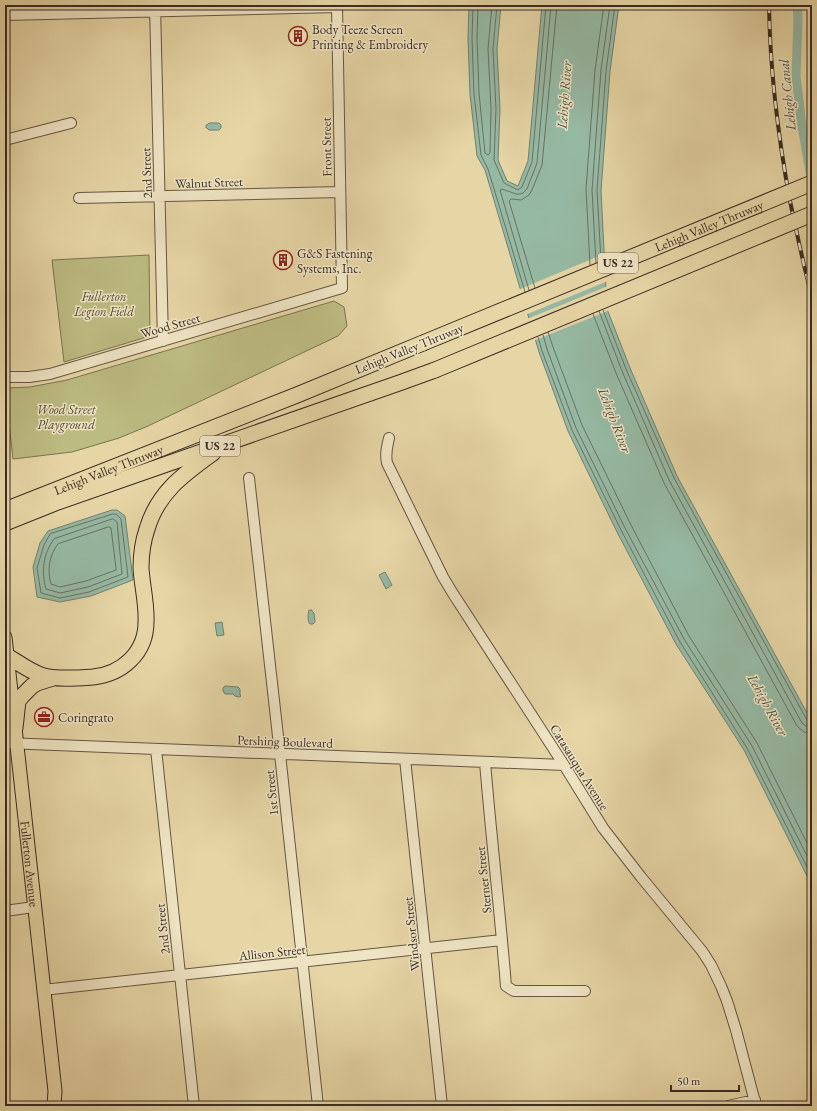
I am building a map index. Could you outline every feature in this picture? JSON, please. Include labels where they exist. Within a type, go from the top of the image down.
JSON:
[{"type":"highway","name":"Lehigh Valley Thruway","points":[[5,510],[297,395],[812,183]]},
{"type":"highway","name":"Lehigh Valley Thruway","points":[[5,523],[55,503],[435,370],[812,214]]},
{"type":"highway","points":[[15,728],[18,702],[22,696],[37,682],[56,678],[105,675],[126,664],[136,653],[144,639],[146,631],[146,614],[141,566],[147,528],[152,516],[165,494],[183,475],[225,444]]},
{"type":"highway","points":[[5,504],[60,488]]},
{"type":"highway","points":[[7,656],[41,675],[56,678]]},
{"type":"main road","name":"Fullerton Avenue","points":[[5,637],[15,728],[11,743],[44,990],[55,1092],[54,1106]]},
{"type":"main road","name":"Fullerton Avenue","points":[[55,1092],[61,1106]]},
{"type":"street","points":[[5,15],[155,8],[337,6]]},
{"type":"street","name":"Front Street","points":[[337,6],[342,288]]},
{"type":"street","name":"2nd Street","points":[[155,8],[163,341]]},
{"type":"street","points":[[5,140],[71,123]]},
{"type":"street","name":"Walnut Street","points":[[79,198],[340,192]]},
{"type":"street","name":"Wood Street","points":[[5,377],[29,377],[50,374],[342,288]]},
{"type":"street","name":"Catasauqua Avenue","points":[[389,438],[386,451],[387,463],[443,577],[603,828],[702,951],[710,965],[721,986],[736,1027],[756,1103]]},
{"type":"street","name":"1st Street","points":[[249,478],[318,1106]]},
{"type":"street","name":"Pershing Boulevard","points":[[11,743],[564,765]]},
{"type":"street","name":"2nd Street","points":[[156,749],[194,1106]]},
{"type":"street","name":"Windsor Street","points":[[405,759],[442,1106]]},
{"type":"street","name":"Sterner Street","points":[[485,762],[506,986],[514,991],[585,991]]},
{"type":"street","points":[[5,911],[34,907]]},
{"type":"street","name":"Allison Street","points":[[44,990],[502,940]]},
{"type":"street","points":[[728,1106],[756,1103]]},
{"type":"green space","name":"Fullerton Legion Field","points":[[149,255],[150,336],[64,362],[52,260]]},
{"type":"green space","name":"Wood Street Playground","points":[[334,301],[344,307],[347,326],[338,336],[148,426],[119,438],[72,452],[13,459],[5,388],[30,387],[67,380]]},
{"type":"green space","points":[[41,1102],[42,1106],[6,1106]]},
{"type":"water","name":"Lehigh River","points":[[469,5],[501,5],[497,49],[500,109],[498,160],[507,181],[518,186],[528,161],[542,5],[619,5],[610,71],[601,191],[607,309],[630,368],[677,476],[812,722],[812,886],[744,750],[676,644],[617,532],[568,431],[539,352],[485,170],[477,156],[470,94],[468,38]]},
{"type":"water","points":[[209,123],[219,123],[221,128],[219,130],[209,130],[206,128],[206,125]]},
{"type":"water","points":[[112,510],[117,510],[125,516],[133,580],[91,596],[60,602],[37,597],[33,567],[40,543],[48,531]]},
{"type":"water","points":[[385,572],[392,585],[386,589],[379,575]]},
{"type":"water","points":[[309,610],[312,610],[314,613],[315,622],[313,624],[310,624],[308,621]]},
{"type":"water","points":[[222,622],[224,635],[217,636],[215,623]]},
{"type":"water","points":[[225,686],[238,687],[240,689],[241,696],[239,697],[233,694],[225,694],[223,688]]},
{"type":"pier","points":[[606,253],[608,281],[525,315],[518,290]]},
{"type":"pier","points":[[608,286],[610,310],[533,341],[527,319]]},
{"type":"waterway","name":"Lehigh Canal","points":[[797,5],[796,76],[802,126],[812,183]]},
{"type":"railway","points":[[769,5],[775,103],[782,152],[790,201],[812,296]]},
{"type":"place","name":"Body Teeze Screen Printing & Embroidery","points":[[298,36]]},
{"type":"place","name":"G&S Fastening Systems, Inc.","points":[[283,260]]},
{"type":"place","name":"Coringrato","points":[[44,717]]}]
